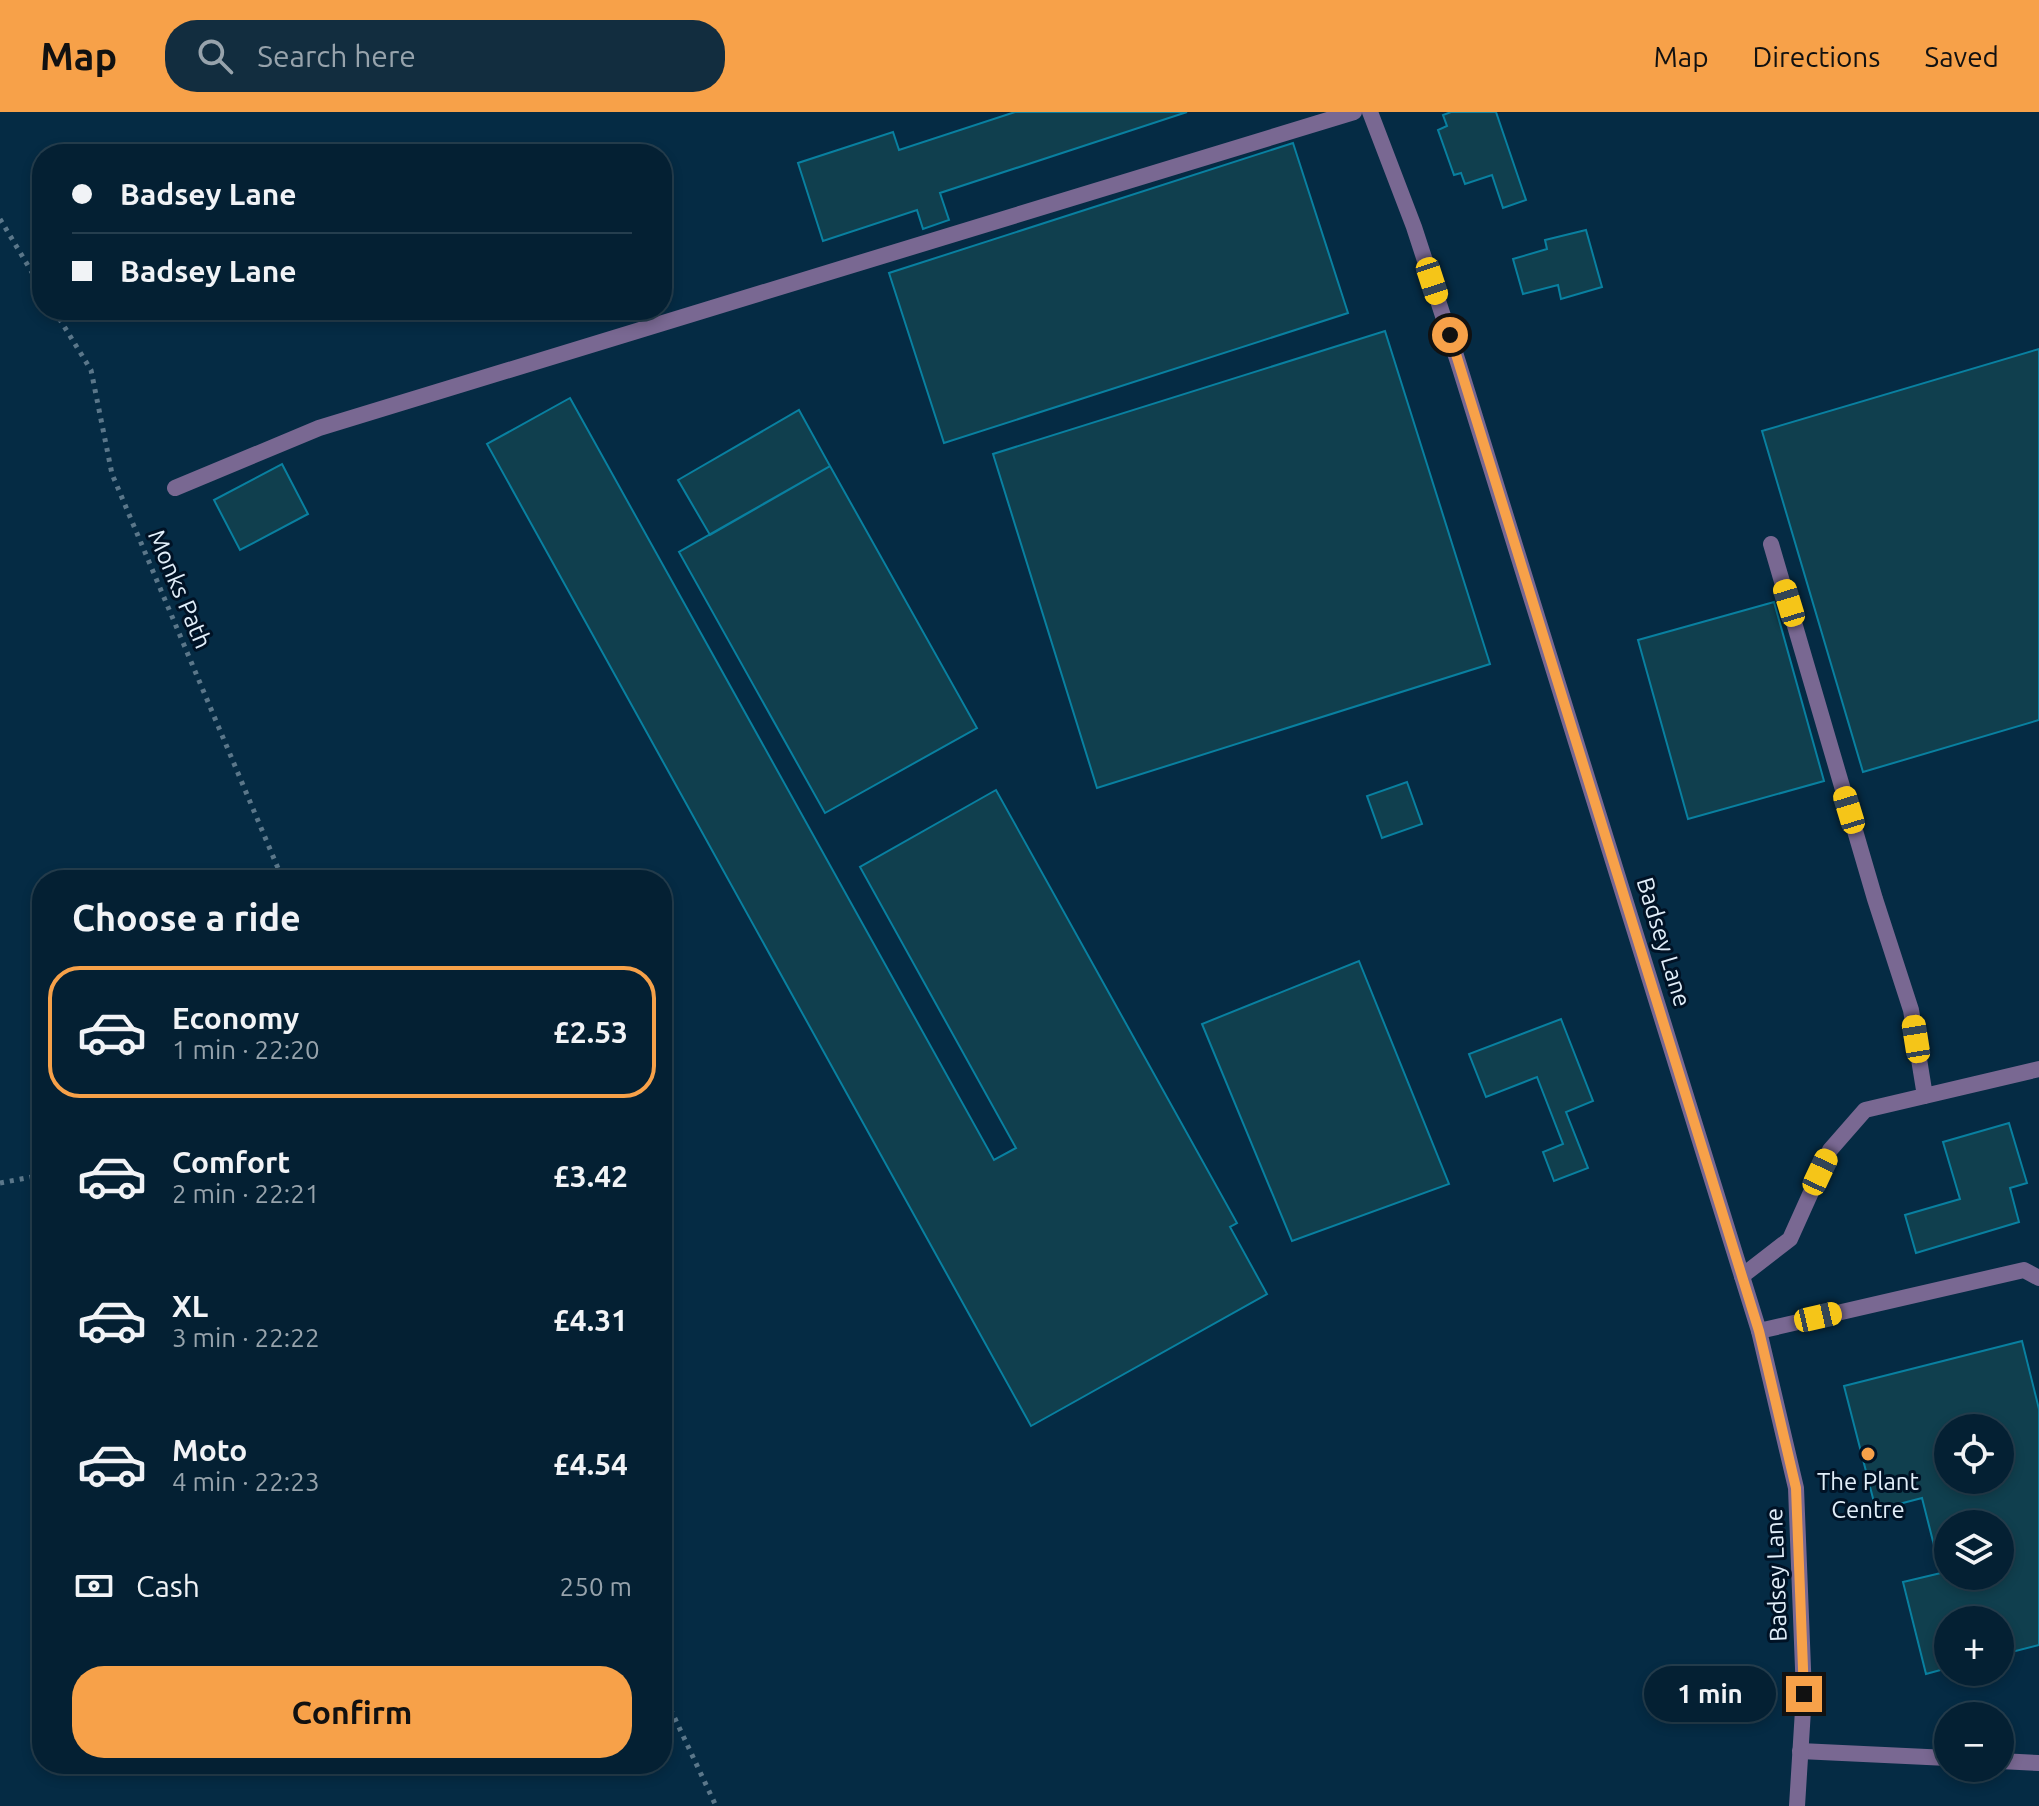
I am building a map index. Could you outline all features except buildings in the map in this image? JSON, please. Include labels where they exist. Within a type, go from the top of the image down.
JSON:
[{"type":"street","points":[[175,488],[319,428],[1354,112]]},
{"type":"street","name":"Badsey Lane","points":[[1370,112],[1414,227],[1458,362],[1759,1331],[1796,1488],[1804,1694],[1797,1806]]},
{"type":"street","points":[[1771,544],[1875,899],[1911,1010],[1925,1096]]},
{"type":"street","points":[[1742,1276],[1790,1239],[1830,1150],[1865,1110],[2039,1069]]},
{"type":"street","points":[[1759,1331],[2024,1270],[2039,1278]]},
{"type":"street","points":[[1800,1751],[1934,1757]]},
{"type":"street","points":[[2014,1762],[2039,1763]]},
{"type":"path","points":[[0,219],[32,272]]},
{"type":"path","name":"Monks Path","points":[[60,320],[91,370],[112,474],[279,870]]},
{"type":"path","points":[[0,1183],[32,1177]]},
{"type":"path","points":[[672,1712],[716,1806]]},
{"type":"place","name":"The Plant Centre","points":[[1868,1454]]},
{"type":"route","points":[[1450,335],[1759,1331],[1796,1488],[1804,1694]]}]
